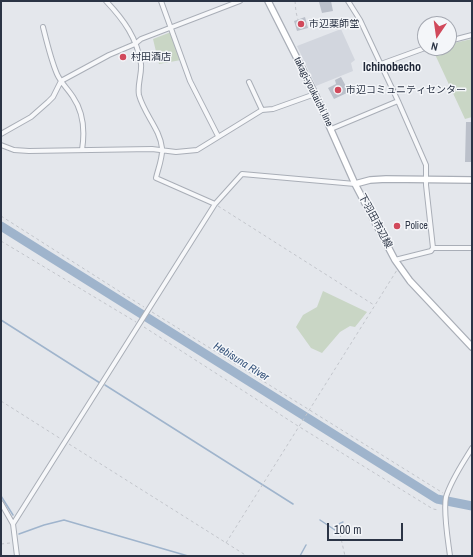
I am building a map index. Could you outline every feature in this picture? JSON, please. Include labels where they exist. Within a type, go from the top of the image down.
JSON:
[{"type":"main road","name":"takagi-youkaichi line","points":[[268,1],[331,129],[355,184]]},
{"type":"main road","name":"下羽田市辺線","points":[[472,180],[386,179],[370,180],[355,184],[399,266],[433,307],[472,347]]},
{"type":"street","points":[[106,1],[132,33],[141,65],[139,94],[145,112],[159,136],[162,150],[156,178],[215,204]]},
{"type":"street","points":[[161,1],[194,91],[218,136]]},
{"type":"street","points":[[1,134],[31,117],[54,97],[61,81],[109,55],[135,44],[141,39],[240,1]]},
{"type":"street","points":[[348,1],[360,20],[381,64],[426,165],[426,180],[433,248]]},
{"type":"street","points":[[43,27],[57,74],[74,98],[81,114],[84,124],[82,150]]},
{"type":"street","points":[[457,38],[472,35]]},
{"type":"street","points":[[381,64],[417,51]]},
{"type":"street","points":[[249,82],[262,110]]},
{"type":"street","points":[[1,145],[14,150],[162,150],[176,152],[197,150],[262,110],[274,109],[314,94]]},
{"type":"street","points":[[331,129],[398,101]]},
{"type":"street","points":[[13,524],[215,204],[242,174],[355,184]]},
{"type":"street","points":[[395,260],[430,251],[433,248],[472,248]]},
{"type":"street","points":[[450,556],[445,510],[447,496],[457,472],[472,448]]},
{"type":"street","points":[[1,503],[13,524],[17,556]]},
{"type":"path","points":[[295,1],[298,20]]},
{"type":"path","points":[[215,204],[375,305]]},
{"type":"path","points":[[1,216],[148,311],[447,496]]},
{"type":"path","points":[[1,241],[140,323],[298,426],[433,509],[445,510]]},
{"type":"path","points":[[226,543],[399,266]]},
{"type":"path","points":[[1,401],[247,556]]},
{"type":"path","points":[[340,534],[345,556]]},
{"type":"path","points":[[1,544],[16,542]]},
{"type":"shaded area","points":[[341,29],[355,60],[351,63],[353,71],[316,86],[297,46]]},
{"type":"green space","points":[[171,32],[181,60],[159,64],[153,39]]},
{"type":"green space","points":[[472,39],[472,117],[465,119],[436,56],[457,56],[457,42]]},
{"type":"green space","points":[[323,291],[367,312],[355,327],[350,326],[340,332],[322,353],[311,348],[296,327],[303,315],[317,307]]},
{"type":"building","points":[[331,1],[333,11],[322,13],[319,2]]},
{"type":"building","name":"市辺薬師堂","points":[[305,17],[308,28],[297,31],[294,21]]},
{"type":"building","name":"市辺コミュニティセンター","points":[[341,77],[349,92],[334,99],[328,88],[336,84],[335,80]]},
{"type":"building","points":[[466,122],[472,122],[472,162],[465,162]]},
{"type":"waterway","name":"Hebisuna River","points":[[1,226],[437,499],[472,506]]},
{"type":"waterway","points":[[1,320],[100,383]]},
{"type":"waterway","points":[[105,385],[293,504]]},
{"type":"waterway","points":[[1,496],[13,515]]},
{"type":"waterway","points":[[19,534],[64,520],[188,556]]},
{"type":"waterway","points":[[320,520],[335,530],[339,524],[343,522]]},
{"type":"waterway","points":[[300,556],[306,545]]},
{"type":"place","name":"市辺薬師堂","points":[[301,24]]},
{"type":"place","name":"村田酒店","points":[[123,57]]},
{"type":"place","name":"市辺コミュニティセンター","points":[[338,90]]},
{"type":"place","name":"Police","points":[[397,226]]},
{"type":"district","name":"Ichinobecho","points":[[392,68]]}]
